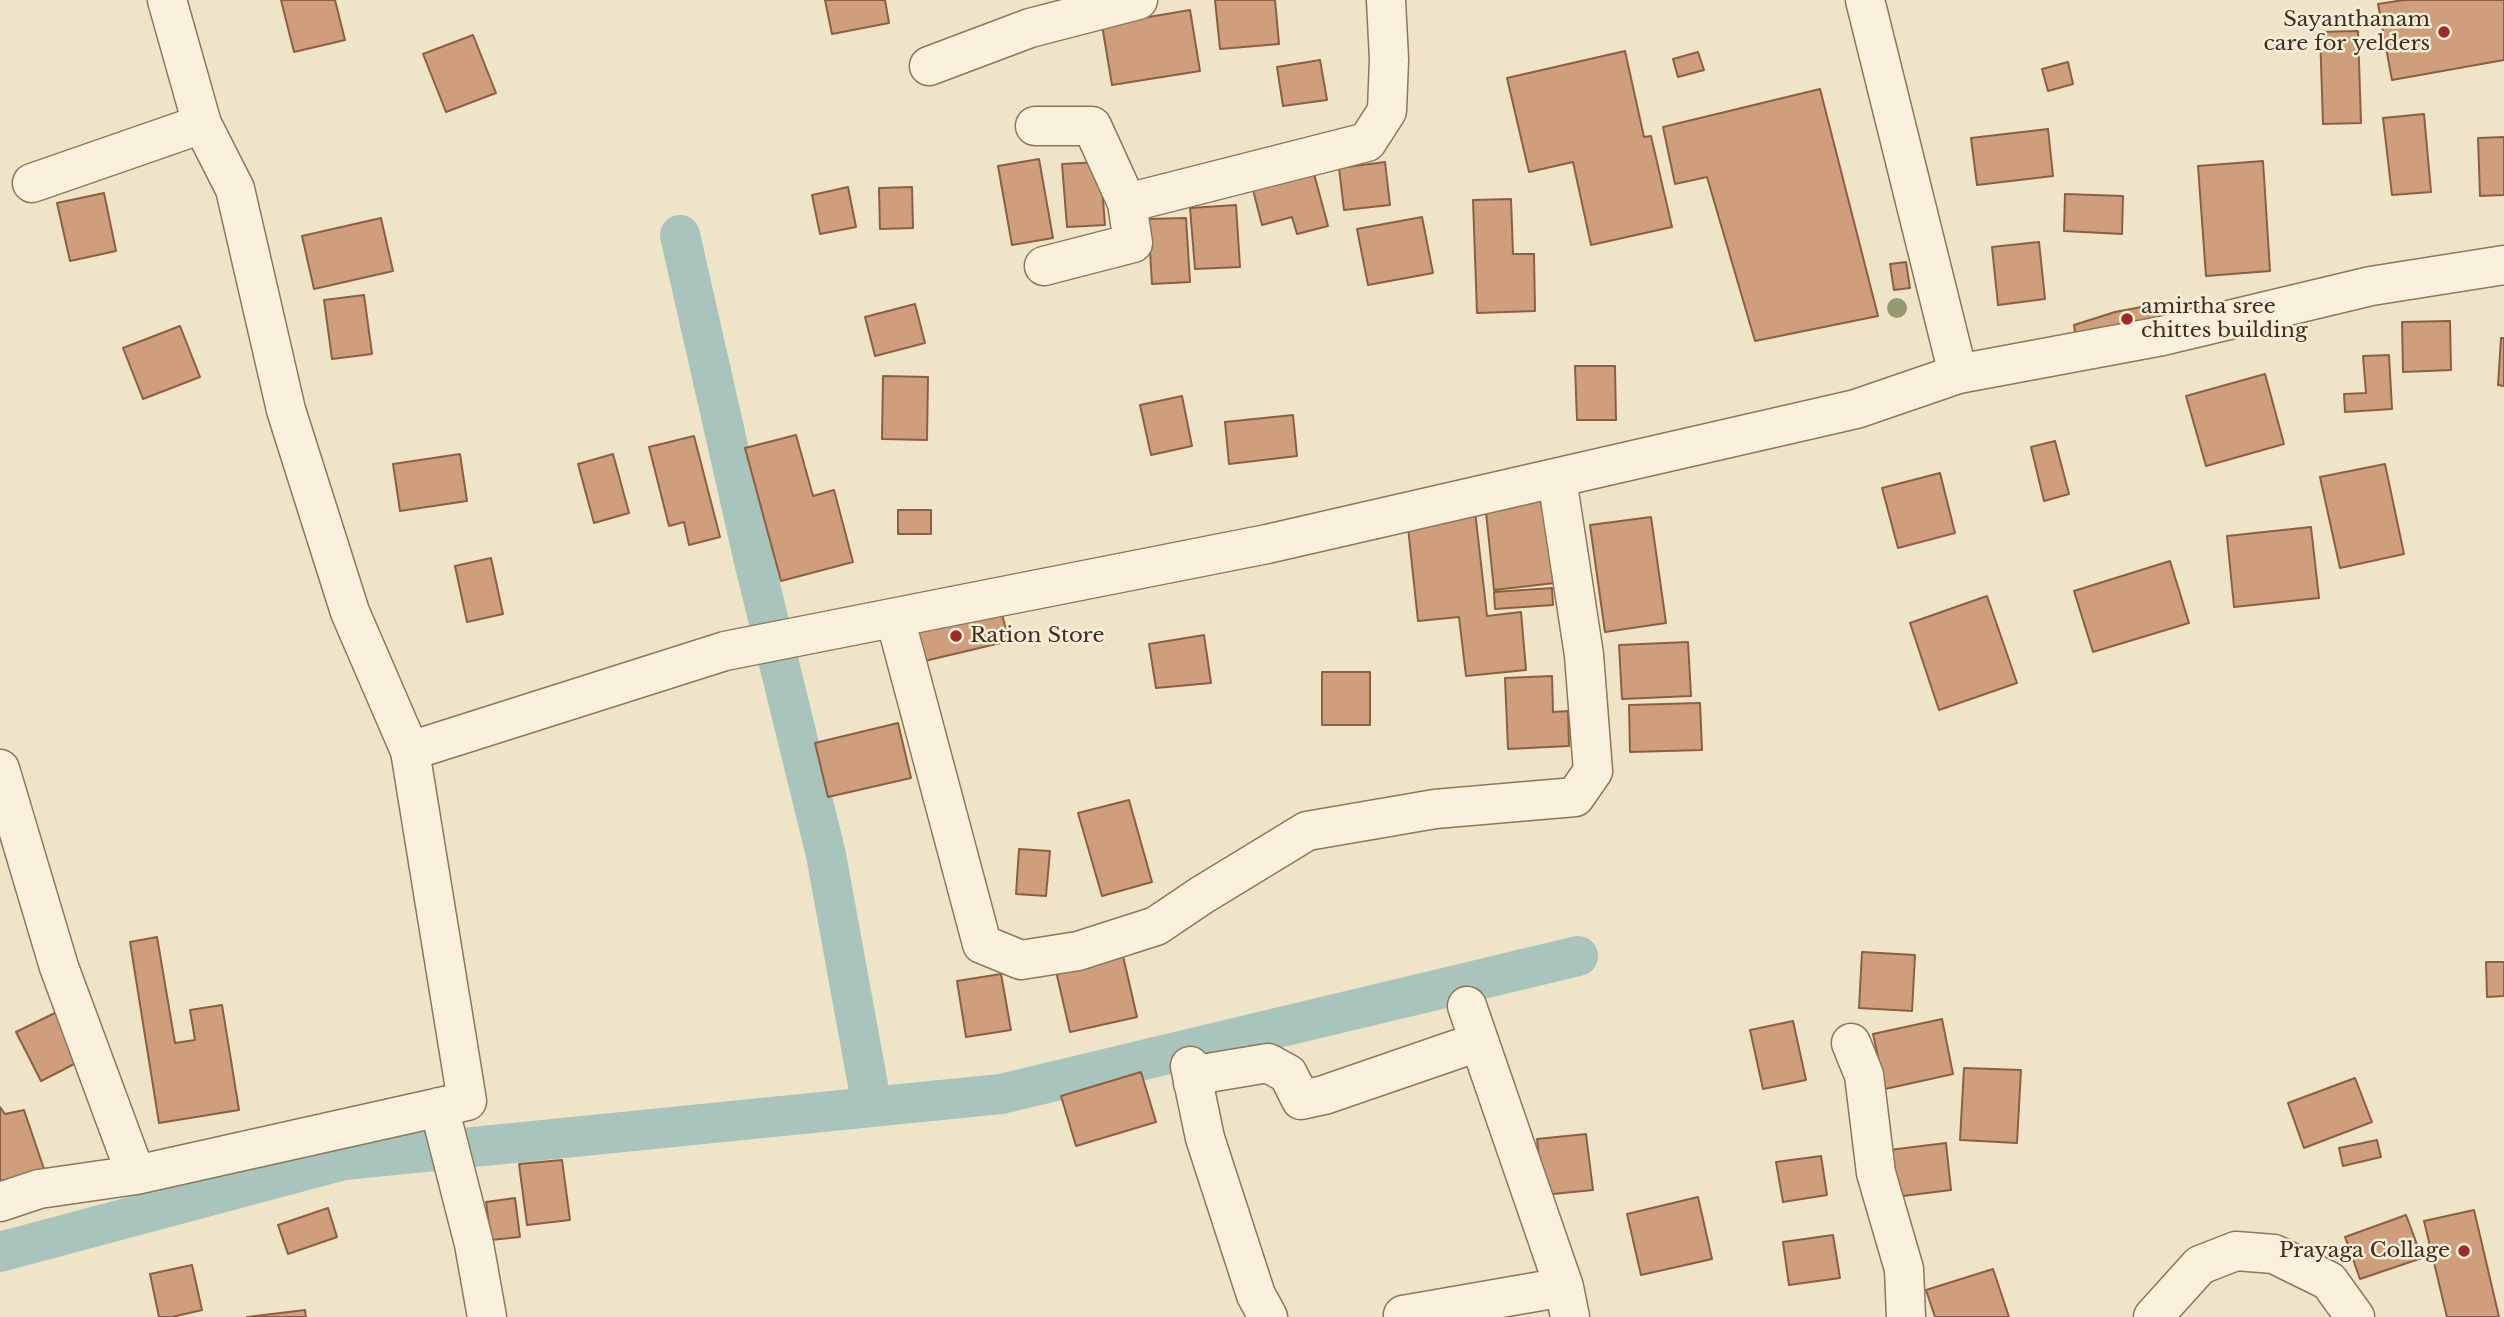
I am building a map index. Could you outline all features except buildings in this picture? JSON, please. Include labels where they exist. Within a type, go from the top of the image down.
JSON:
[{"type":"street","points":[[0,1202],[39,1189],[136,1175],[467,1101],[410,751],[350,612],[286,410],[235,189],[202,124],[167,0]]},
{"type":"street","points":[[929,66],[1030,28],[1138,0]]},
{"type":"street","points":[[1127,203],[1367,142],[1387,111],[1389,60],[1385,0]]},
{"type":"street","points":[[1865,0],[1958,374]]},
{"type":"street","points":[[32,183],[202,124]]},
{"type":"street","points":[[1035,126],[1092,126],[1127,203],[1133,243],[1044,266]]},
{"type":"street","points":[[410,751],[725,651],[1267,544],[1856,409],[1958,374],[2162,336],[2371,286],[2504,265]]},
{"type":"street","points":[[895,618],[982,944],[1021,960],[1079,951],[1156,926],[1307,831],[1435,809],[1575,796],[1593,771],[1584,655],[1557,478]]},
{"type":"street","points":[[0,769],[59,967],[136,1175]]},
{"type":"street","points":[[1400,1316],[1567,1302],[1467,1006]]},
{"type":"street","points":[[1268,1317],[1256,1295],[1205,1138],[1192,1074],[1268,1063],[1288,1074],[1301,1100],[1324,1095],[1478,1042]]},
{"type":"street","points":[[1851,1043],[1864,1075],[1876,1173],[1904,1269],[1906,1317]]},
{"type":"street","points":[[439,1107],[474,1244],[487,1317]]},
{"type":"street","points":[[2153,1317],[2200,1265],[2236,1251],[2274,1254],[2329,1281],[2355,1317]]},
{"type":"waterway","points":[[680,235],[754,561],[826,855],[872,1107]]},
{"type":"waterway","points":[[0,1252],[344,1160],[1001,1094],[1578,956]]},
{"type":"place","name":"Sayanthanam care for yelders","points":[[2444,32]]},
{"type":"place","name":"amirtha sree chittes building","points":[[2127,319]]},
{"type":"place","name":"Ration Store","points":[[956,636]]},
{"type":"place","name":"Prayaga Collage","points":[[2464,1251]]}]
